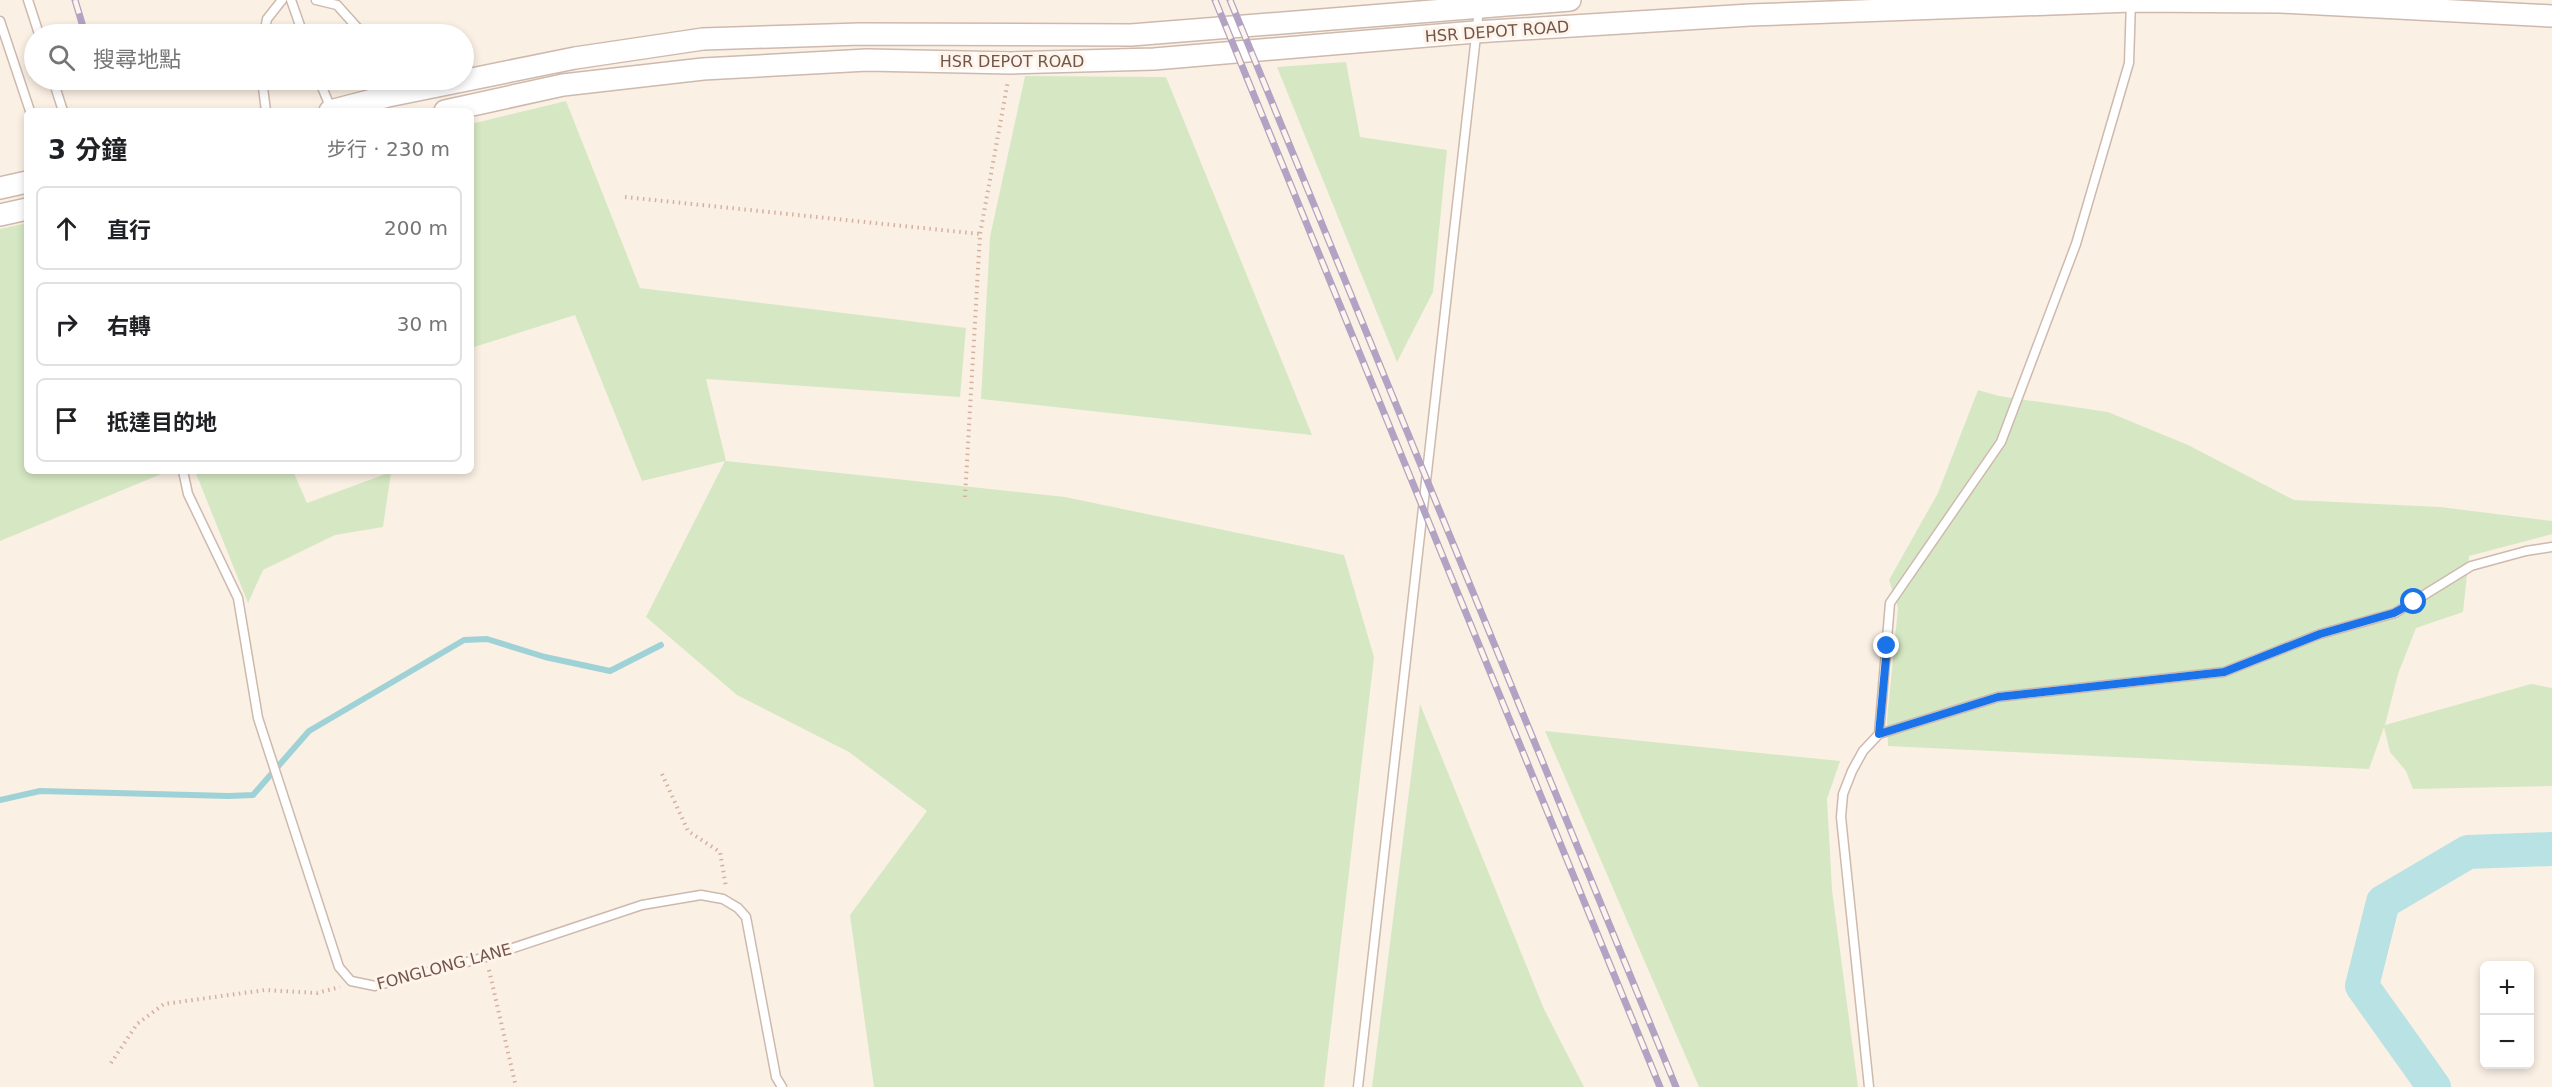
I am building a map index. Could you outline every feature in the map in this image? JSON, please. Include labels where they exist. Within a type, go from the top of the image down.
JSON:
[{"type":"street","name":"HSR DEPOT ROAD","points":[[474,74],[703,39],[860,34],[1131,35],[1480,3],[1570,0]]},
{"type":"street","name":"HSR DEPOT ROAD","points":[[460,108],[563,85],[703,69],[867,60],[1011,63],[1154,59],[1475,32],[1750,15],[2131,1],[2282,2],[2552,16]]},
{"type":"street","name":"HSR DEPOT ROAD","points":[[338,108],[380,90]]},
{"type":"street","points":[[0,188],[24,183]]},
{"type":"street","points":[[0,215],[24,210]]},
{"type":"lane","points":[[28,0],[36,24]]},
{"type":"lane","points":[[266,24],[267,19],[282,0]]},
{"type":"lane","points":[[291,0],[299,24]]},
{"type":"lane","points":[[316,0],[337,5],[354,24]]},
{"type":"lane","points":[[1879,734],[1890,603],[2001,442],[2076,244],[2129,63],[2131,1]]},
{"type":"lane","points":[[1358,1087],[1480,3]]},
{"type":"lane","points":[[0,21],[29,108]]},
{"type":"lane","points":[[56,90],[62,108]]},
{"type":"lane","points":[[263,90],[266,108]]},
{"type":"lane","points":[[324,90],[330,108]]},
{"type":"lane","name":"FONGLONG LANE","points":[[184,474],[188,494],[238,598],[258,718],[339,967],[351,981],[375,986],[486,957],[642,905],[701,895],[723,898],[729,902]]},
{"type":"lane","points":[[1869,1087],[1841,817],[1843,794],[1852,771],[1863,751],[1879,734],[1998,697],[2224,672],[2320,634],[2394,613],[2471,566],[2526,551],[2552,547]]},
{"type":"lane","points":[[729,902],[746,917],[776,1077],[782,1087]]},
{"type":"path","points":[[965,497],[980,234],[1011,63]]},
{"type":"path","points":[[625,197],[980,234]]},
{"type":"path","points":[[662,774],[688,831],[720,852],[729,902]]},
{"type":"path","points":[[486,957],[516,1087]]},
{"type":"path","points":[[111,1063],[137,1024],[164,1004],[266,990],[317,993],[338,989],[351,981]]},
{"type":"green space","points":[[1346,62],[1360,137],[1447,150],[1433,292],[1397,362],[1277,67]]},
{"type":"green space","points":[[1025,76],[1166,77],[1312,435],[981,399],[990,237]]},
{"type":"green space","points":[[566,101],[640,288],[966,328],[960,397],[706,379],[726,461],[1065,497],[1344,555],[1374,657],[1324,1087],[874,1087],[850,915],[927,811],[849,752],[737,695],[646,617],[725,461],[642,481],[575,315],[474,347],[474,123]]},
{"type":"green space","points":[[24,224],[24,474],[161,474],[0,541],[0,229]]},
{"type":"green space","points":[[1978,390],[1999,396],[2108,412],[2188,445],[2294,500],[2440,507],[2552,521],[2552,534],[2469,556],[2463,612],[2416,628],[2398,674],[2385,725],[2531,684],[2552,688],[2552,786],[2413,789],[2406,771],[2390,752],[2384,727],[2369,769],[1888,746],[1887,720],[1898,608],[1889,580],[1938,493]]},
{"type":"green space","points":[[196,474],[294,474],[307,503],[391,474],[383,527],[335,535],[263,570],[248,603]]},
{"type":"green space","points":[[1420,704],[1544,1009],[1584,1087],[1372,1087]]},
{"type":"green space","points":[[1545,731],[1840,761],[1827,799],[1832,890],[1858,1087],[1699,1087]]},
{"type":"waterway","points":[[0,800],[40,791],[253,795],[309,731],[464,640],[487,639],[545,657],[610,671],[661,645]]},
{"type":"waterway","points":[[2434,1087],[2362,986],[2383,902],[2468,852],[2552,849]]},
{"type":"railway","points":[[75,0],[82,24]]},
{"type":"railway","points":[[1215,0],[1660,1087]]},
{"type":"railway","points":[[1230,0],[1676,1087]]},
{"type":"route","points":[[1887,646],[1879,734],[1998,697],[2132,684],[2224,672],[2320,634],[2394,613],[2414,602]]}]
